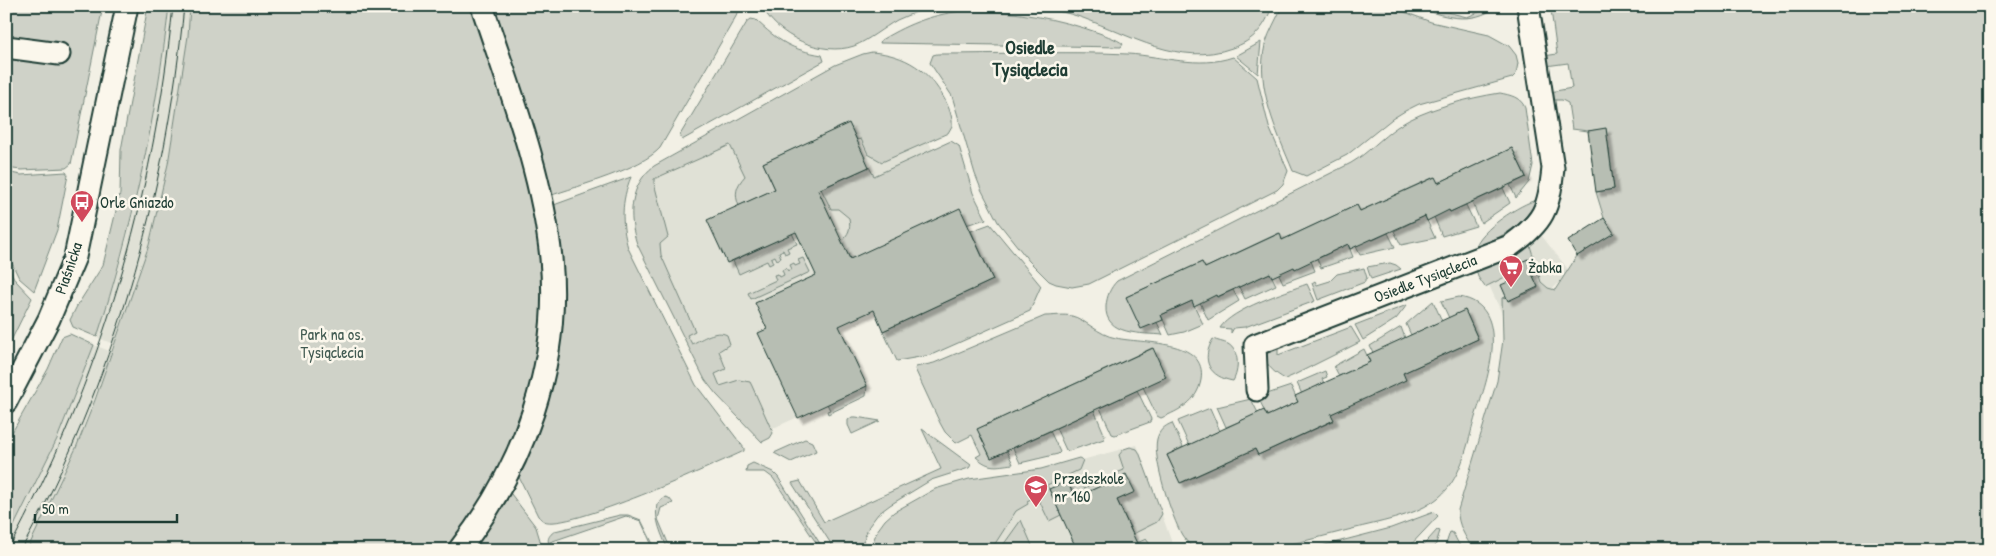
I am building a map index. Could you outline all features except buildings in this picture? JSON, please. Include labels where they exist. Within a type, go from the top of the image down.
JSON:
[{"type":"street","name":"Piaśnicka","points":[[6,402],[49,319],[75,257],[127,6]]},
{"type":"street","points":[[459,550],[485,515],[523,443],[540,389],[550,333],[553,292],[551,258],[537,181],[482,6]]},
{"type":"street","name":"Osiedle Tysiąclecia","points":[[1257,390],[1255,345],[1510,246],[1530,232],[1544,212],[1550,192],[1553,168],[1528,6]]},
{"type":"street","points":[[6,48],[59,54]]},
{"type":"shaded area","points":[[169,6],[190,6],[188,36],[168,164],[149,245],[115,345],[97,337],[123,254],[136,202],[162,64]]},
{"type":"shaded area","points":[[852,64],[927,138],[993,280],[931,355],[897,361],[874,310],[840,326],[867,386],[758,435],[700,362],[648,254],[645,182]]},
{"type":"shaded area","points":[[1538,231],[1570,272],[1536,305],[1503,316],[1480,265]]},
{"type":"shaded area","points":[[94,345],[112,352],[76,448],[27,550],[6,550],[6,542],[57,439]]},
{"type":"shaded area","name":"Przedszkole nr 160","points":[[1137,445],[1172,543],[1170,550],[875,550],[1042,471]]},
{"type":"green space","points":[[6,6],[103,6],[71,164],[66,168],[21,170],[6,168],[6,55],[59,59],[60,43],[6,38]]},
{"type":"green space","points":[[148,6],[169,6],[164,48],[150,132],[132,215],[97,337],[73,327],[70,320],[103,265],[120,194],[121,150]]},
{"type":"green space","name":"Park na os. Tysiąclecia","points":[[190,6],[475,6],[519,141],[540,229],[544,331],[508,490],[536,527],[543,550],[27,550],[76,448],[95,400],[149,245],[168,164],[188,36]]},
{"type":"green space","points":[[490,6],[742,6],[660,148],[651,156],[624,170],[549,196]]},
{"type":"green space","points":[[762,6],[937,6],[902,18],[854,46],[828,49],[801,41],[789,35],[769,17]]},
{"type":"green space","points":[[1031,6],[1272,6],[1262,27],[1246,42],[1213,53],[1193,54],[1174,51],[1137,40],[1077,16]]},
{"type":"green space","points":[[1282,6],[1389,6],[1431,22],[1489,35],[1509,46],[1516,55],[1518,63],[1516,74],[1512,78],[1419,104],[1392,119],[1347,155],[1306,176],[1293,171],[1274,125],[1265,93],[1263,61],[1265,45]]},
{"type":"green space","points":[[1414,6],[1422,6],[1467,17],[1497,6],[1477,16],[1467,18],[1456,18]]},
{"type":"green space","points":[[1537,6],[1990,6],[1990,550],[1473,550],[1460,526],[1458,510],[1497,381],[1503,340],[1502,298],[1526,294],[1538,288],[1532,274],[1535,273],[1529,259],[1512,266],[1506,253],[1528,239],[1541,282],[1548,288],[1555,290],[1577,256],[1613,233],[1604,218],[1596,192],[1614,189],[1606,129],[1588,131],[1572,129],[1568,103],[1562,100],[1551,100],[1550,92],[1572,88],[1568,63],[1546,66],[1544,56],[1557,54],[1551,10],[1538,11]]},
{"type":"green space","points":[[969,10],[1002,12],[1051,19],[1099,33],[1123,44],[1121,47],[880,43],[881,40],[892,34],[923,20]]},
{"type":"green space","points":[[751,19],[756,20],[771,34],[786,44],[822,55],[824,61],[682,140],[680,135],[747,22]]},
{"type":"green space","points":[[1261,42],[1258,74],[1236,56]]},
{"type":"green space","points":[[872,52],[906,61],[924,72],[932,80],[945,100],[952,119],[952,126],[948,133],[882,162],[868,154],[861,139],[857,140],[849,124],[763,163],[775,189],[739,206],[737,190],[745,176],[730,145],[654,179],[668,237],[660,244],[661,255],[695,331],[687,335],[692,344],[714,334],[723,333],[727,335],[730,344],[719,351],[726,369],[715,374],[720,386],[739,380],[750,382],[773,433],[770,438],[762,442],[705,380],[637,244],[632,223],[635,192],[640,182],[654,166],[835,65]]},
{"type":"green space","points":[[1104,53],[1141,55],[1194,62],[1207,62],[1233,57],[1257,78],[1269,127],[1288,171],[1283,184],[1277,190],[1089,284],[1072,287],[1056,284],[1049,281],[1029,261],[998,222],[975,174],[952,96],[930,63],[933,55]]},
{"type":"green space","points":[[1500,93],[1518,99],[1525,108],[1533,165],[1529,182],[1516,198],[1510,185],[1526,177],[1512,148],[1438,183],[1434,177],[1360,211],[1357,205],[1282,240],[1279,233],[1205,268],[1202,262],[1126,297],[1155,318],[1163,335],[1126,331],[1111,323],[1107,316],[1106,306],[1112,286],[1117,281],[1351,163],[1391,131],[1420,115],[1447,105]]},
{"type":"green space","points":[[951,141],[959,146],[973,193],[986,219],[850,259],[841,241],[849,231],[849,218],[838,209],[831,209],[821,189],[869,167],[874,176]]},
{"type":"green space","points":[[6,172],[21,175],[66,172],[68,175],[57,230],[34,291],[19,278],[6,251]]},
{"type":"green space","points":[[631,177],[625,195],[623,212],[628,248],[696,385],[744,448],[744,451],[674,482],[610,507],[581,517],[558,522],[544,521],[538,516],[516,471],[547,391],[551,206]]},
{"type":"green space","points":[[1503,188],[1510,203],[1481,223],[1472,202]]},
{"type":"green space","points":[[1537,200],[1519,224],[1503,235],[1476,247],[1492,226],[1521,206]]},
{"type":"green space","points":[[1466,205],[1476,226],[1442,236],[1434,217],[1448,206],[1450,212]]},
{"type":"green space","points":[[1425,216],[1435,238],[1401,245],[1394,231]]},
{"type":"green space","points":[[990,224],[1041,286],[1030,311],[931,355],[897,361],[883,331],[993,280],[971,231]]},
{"type":"green space","points":[[792,233],[797,244],[787,248],[789,252],[785,254],[783,250],[779,252],[781,258],[777,260],[775,256],[771,258],[773,263],[769,265],[767,261],[739,274],[733,261]]},
{"type":"green space","points":[[1388,233],[1395,247],[1360,255],[1354,242],[1370,234],[1373,240]]},
{"type":"green space","points":[[1348,244],[1353,257],[1321,268],[1317,259]]},
{"type":"green space","points":[[1503,255],[1511,274],[1485,287],[1478,277],[1475,266]]},
{"type":"green space","points":[[803,258],[810,272],[751,299],[748,293],[776,280],[774,275],[778,274],[780,277],[784,275],[782,270],[786,268],[788,271],[792,269],[790,265],[794,263],[795,266],[800,264],[798,260]]},
{"type":"green space","points":[[1311,261],[1315,271],[1283,283],[1277,270]]},
{"type":"green space","points":[[6,262],[15,280],[32,298],[6,351],[6,287],[11,285],[6,275]]},
{"type":"green space","points":[[1390,263],[1401,269],[1371,279],[1367,267]]},
{"type":"green space","points":[[1364,268],[1367,278],[1365,282],[1318,300],[1312,283],[1315,281],[1317,285],[1330,281],[1337,274]]},
{"type":"green space","points":[[1270,273],[1276,285],[1245,299],[1239,287]]},
{"type":"green space","points":[[1307,284],[1315,301],[1245,327],[1234,328],[1231,333],[1231,329],[1220,328],[1226,321],[1247,308]]},
{"type":"green space","points":[[1233,290],[1239,301],[1208,320],[1198,298],[1214,291],[1218,297]]},
{"type":"green space","points":[[1459,297],[1476,303],[1486,314],[1491,329],[1492,346],[1486,383],[1462,462],[1451,484],[1443,493],[1425,507],[1405,515],[1285,545],[1246,551],[1229,551],[1195,550],[1188,543],[1173,516],[1157,460],[1157,439],[1164,427],[1172,423],[1183,447],[1167,455],[1181,483],[1255,449],[1258,455],[1333,421],[1331,414],[1403,373],[1478,339],[1465,310],[1449,318],[1441,301]]},
{"type":"green space","points":[[1192,301],[1203,324],[1184,332],[1170,335],[1161,315]]},
{"type":"green space","points":[[1433,301],[1442,321],[1411,335],[1406,324]]},
{"type":"green space","points":[[1407,305],[1396,319],[1363,340],[1355,325]]},
{"type":"green space","points":[[1045,316],[1072,316],[1109,336],[1156,343],[1184,350],[1194,357],[1200,366],[1201,380],[1199,388],[1192,400],[1175,412],[1161,418],[1157,416],[1143,387],[1152,348],[978,429],[991,458],[1007,451],[1013,464],[989,465],[976,457],[981,454],[972,435],[956,443],[945,432],[915,369],[916,367],[934,363]]},
{"type":"green space","points":[[1351,327],[1360,342],[1285,379],[1272,370],[1264,356],[1267,349],[1278,341],[1278,355]]},
{"type":"green space","points":[[1401,327],[1405,338],[1376,359],[1370,346]]},
{"type":"green space","points":[[70,334],[94,345],[57,439],[6,542],[6,443],[48,369],[62,337]]},
{"type":"green space","points":[[1213,339],[1228,344],[1235,351],[1237,367],[1233,381],[1218,376],[1210,367],[1207,354]]},
{"type":"green space","points":[[1364,349],[1370,362],[1339,376],[1334,366]]},
{"type":"green space","points":[[1325,371],[1327,377],[1322,379],[1324,383],[1317,386],[1320,392],[1304,399],[1297,383]]},
{"type":"green space","points":[[867,386],[866,396],[828,414],[827,411],[830,410],[827,404]]},
{"type":"green space","points":[[1291,386],[1298,402],[1267,416],[1258,397]]},
{"type":"green space","points":[[1137,390],[1151,419],[1150,422],[1115,435],[1112,434],[1100,408]]},
{"type":"green space","points":[[1251,399],[1261,419],[1243,420],[1226,427],[1217,407]]},
{"type":"green space","points":[[1210,408],[1220,431],[1189,445],[1178,421]]},
{"type":"green space","points":[[1094,410],[1105,436],[1104,439],[1069,451],[1066,450],[1056,428]]},
{"type":"green space","points":[[852,417],[880,421],[852,434],[848,420]]},
{"type":"green space","points":[[922,429],[971,465],[969,468],[931,480],[878,514],[869,526],[860,550],[835,550],[792,483],[800,481],[824,522],[941,469]]},
{"type":"green space","points":[[1050,431],[1060,452],[1020,463],[1013,448]]},
{"type":"green space","points":[[805,439],[812,442],[816,451],[791,462],[774,453]]},
{"type":"green space","points":[[1130,447],[1137,449],[1139,452],[1162,514],[1157,522],[1133,534],[1117,500],[1134,492],[1116,479],[1114,474],[1124,470],[1119,455],[1124,449]]},
{"type":"green space","points":[[1079,458],[1083,460],[1079,470],[1047,485],[1061,515],[1049,521],[1037,496],[1027,501],[1028,504],[1016,511],[991,550],[870,550],[877,531],[885,520],[894,512],[935,489],[969,479],[1041,469]]},
{"type":"green space","points":[[753,463],[773,472],[778,477],[824,550],[821,550],[773,478],[765,472],[746,472],[747,466]]},
{"type":"green space","points":[[1078,476],[1084,488],[1108,478],[1110,482],[1075,498],[1067,481]]},
{"type":"green space","points":[[665,497],[669,498],[673,503],[661,508],[658,519],[671,550],[668,550],[659,527],[656,510],[657,504]]},
{"type":"green space","points":[[1434,512],[1438,516],[1406,550],[1306,550],[1391,528]]},
{"type":"green space","points":[[620,515],[628,515],[641,520],[656,550],[654,550],[641,521],[626,516],[550,542],[554,550],[552,550],[549,544],[548,540],[555,531]]},
{"type":"green space","points":[[1021,520],[1034,550],[1000,550],[1001,548]]},
{"type":"green space","points":[[1437,530],[1440,531],[1434,550],[1419,550]]},
{"type":"green space","points":[[1450,532],[1453,533],[1462,550],[1444,550]]},
{"type":"green space","points":[[1146,539],[1152,547],[1159,550],[1140,550],[1137,543]]},
{"type":"tram line","points":[[8,550],[41,486],[70,421],[96,354],[118,286],[137,218],[152,148],[173,6]]},
{"type":"tram line","points":[[21,550],[54,486],[83,421],[108,355],[130,287],[149,218],[164,148],[176,77],[184,6]]},
{"type":"place","name":"Orle Gniazdo","points":[[82,223]]},
{"type":"place","name":"Żabka","points":[[1511,288]]},
{"type":"place","name":"Przedszkole nr 160","points":[[1036,508]]},
{"type":"district","name":"Osiedle Tysiąclecia","points":[[1030,58]]}]
